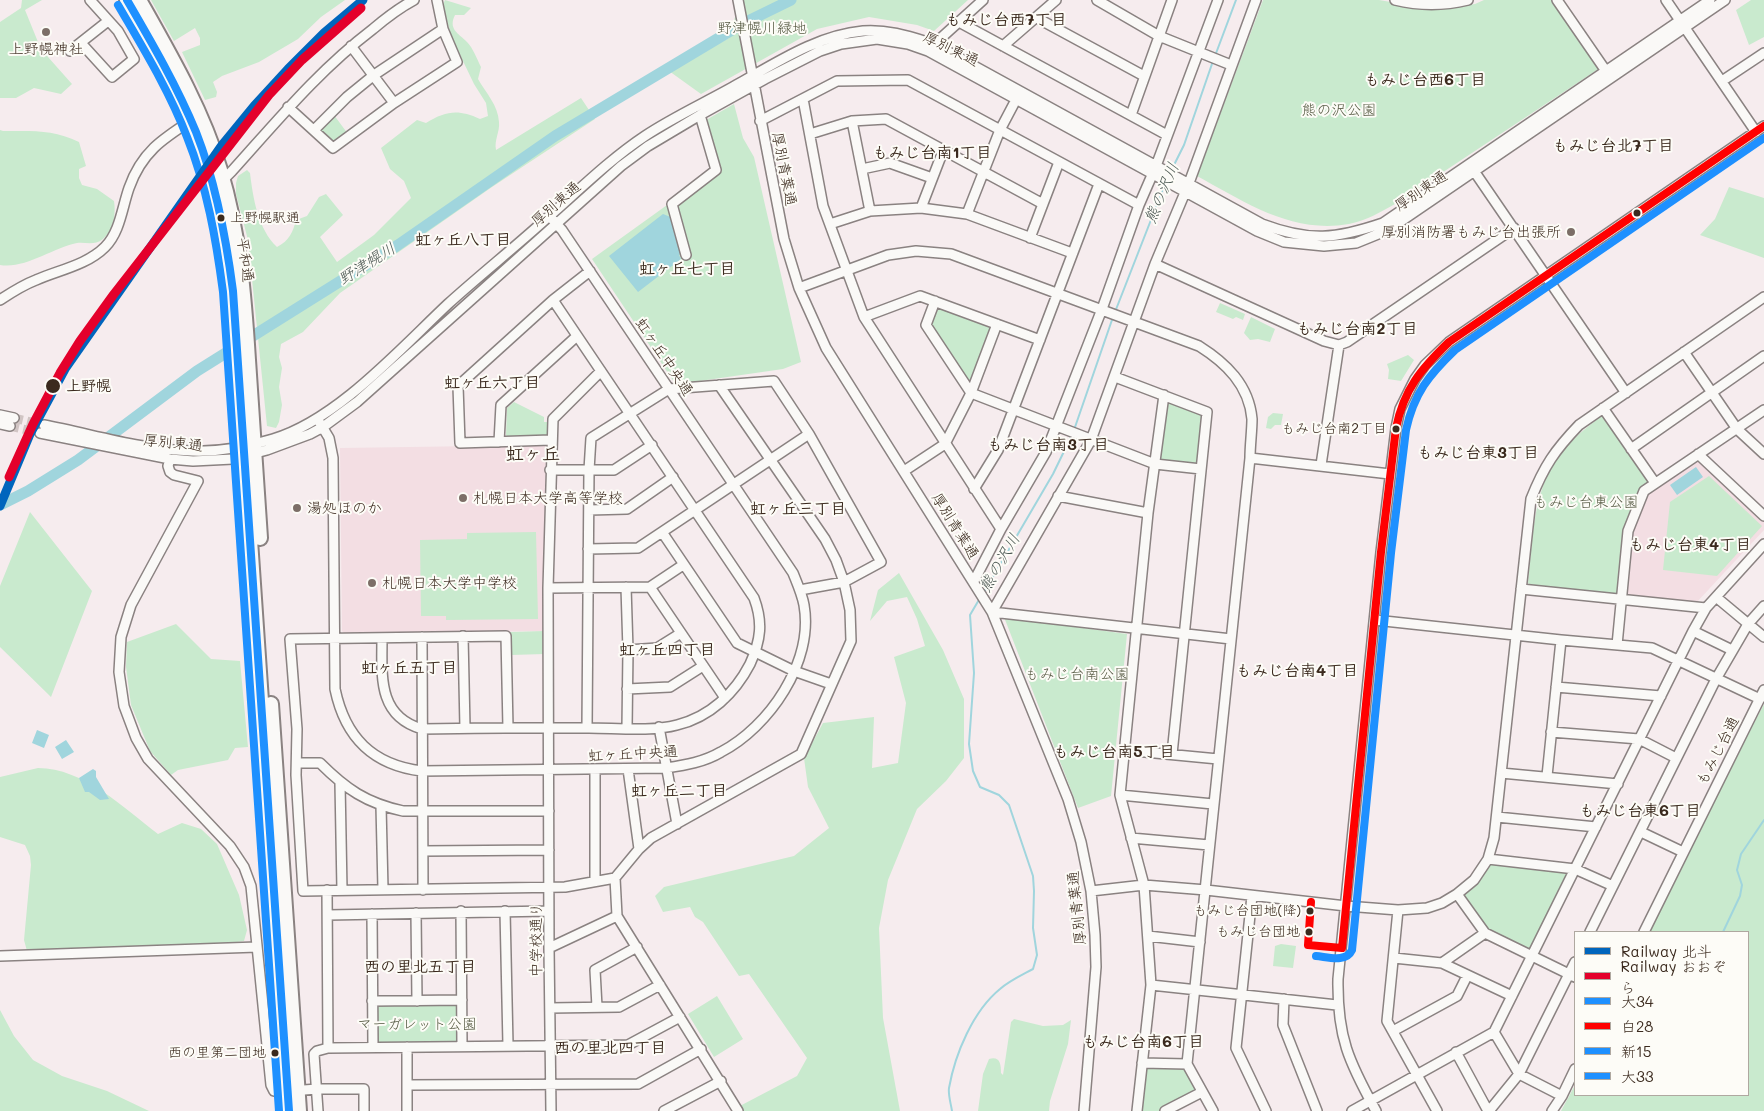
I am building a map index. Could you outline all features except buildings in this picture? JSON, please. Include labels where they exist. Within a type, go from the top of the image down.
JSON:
[{"type":"highway","name":"平和通","points":[[127,0],[215,152],[219,184],[238,246],[243,364],[292,1091]]},
{"type":"highway","name":"平和通","points":[[139,0],[176,66],[195,118]]},
{"type":"highway","points":[[289,1111],[292,1091]]},
{"type":"highway","points":[[292,1091],[299,1111]]},
{"type":"street","points":[[81,43],[112,76],[134,59],[118,31],[90,0]]},
{"type":"street","points":[[219,184],[232,172],[316,77],[351,46],[401,7],[414,0]]},
{"type":"street","points":[[288,107],[333,148],[457,62],[443,29],[437,0]]},
{"type":"street","name":"厚別青葉通","points":[[738,0],[784,238],[799,288],[826,348],[990,609],[1068,799],[1081,842],[1091,891],[1096,967],[1084,1111]]},
{"type":"street","points":[[931,48],[983,0]]},
{"type":"street","points":[[1003,46],[1056,0]]},
{"type":"street","points":[[1097,0],[1159,36],[1228,64]]},
{"type":"street","points":[[1130,115],[1172,0]]},
{"type":"street","points":[[976,584],[1001,529],[1061,429],[1106,311],[1140,205],[1159,172],[1167,135],[1202,54],[1218,0]]},
{"type":"street","points":[[1231,639],[1184,635],[990,609],[1058,496],[1088,439],[1115,376],[1130,321],[1156,264],[1187,187],[1228,64],[1256,0]]},
{"type":"street","points":[[1395,0],[1436,6],[1468,0]]},
{"type":"street","points":[[1557,0],[1609,74]]},
{"type":"street","points":[[1666,0],[1756,132]]},
{"type":"street","name":"厚別東通","points":[[1683,24],[1710,0]]},
{"type":"street","name":"厚別東通","points":[[552,220],[648,146],[753,80],[819,41],[864,31],[888,32],[909,36],[1187,187],[1257,231],[1284,242],[1324,246],[1356,242],[1388,230],[1472,168],[1609,74],[1683,24],[1725,0]]},
{"type":"street","points":[[1037,18],[1144,76]]},
{"type":"street","points":[[70,51],[108,21]]},
{"type":"street","points":[[959,22],[1167,135]]},
{"type":"street","points":[[314,130],[346,97],[374,75],[443,29]]},
{"type":"street","points":[[351,46],[394,104]]},
{"type":"street","points":[[1722,81],[1764,52]]},
{"type":"street","name":"厚別東通","points":[[249,450],[188,451],[130,443],[91,434],[42,429],[82,442],[170,460],[204,461],[249,450],[320,423],[342,402],[388,368],[552,220],[615,158],[646,135],[753,80]]},
{"type":"street","points":[[760,121],[837,80],[908,80],[1140,205]]},
{"type":"street","points":[[967,214],[1000,130],[1019,95]]},
{"type":"street","points":[[803,99],[823,206],[864,317],[1001,529]]},
{"type":"street","points":[[686,255],[672,204],[716,170],[700,115]]},
{"type":"street","points":[[0,300],[35,280],[85,261],[104,248],[114,235],[129,188],[145,156],[166,136],[195,118]]},
{"type":"street","points":[[810,134],[852,121],[886,119],[1043,204]]},
{"type":"street","points":[[852,121],[870,211]]},
{"type":"street","points":[[1376,1111],[1352,1067],[1340,1030],[1338,979],[1390,474],[1400,409],[1415,379],[1425,365],[1449,342],[1764,126]]},
{"type":"street","points":[[921,208],[943,151]]},
{"type":"street","points":[[1030,238],[1059,162]]},
{"type":"street","points":[[862,169],[890,163],[932,178]]},
{"type":"street","points":[[1472,168],[1626,392]]},
{"type":"street","points":[[974,489],[998,450],[1099,184]]},
{"type":"street","points":[[830,224],[870,211],[921,208],[967,214],[1072,253]]},
{"type":"street","name":"虹ヶ丘中央通","points":[[320,423],[329,438],[333,458],[335,689],[339,706],[354,736],[378,757],[392,764],[422,771],[666,768],[701,762],[737,743],[757,726],[778,701],[794,671],[804,640],[806,627],[804,604],[800,590],[793,573],[734,484],[562,230],[552,220]]},
{"type":"street","points":[[1156,264],[1324,341],[1339,345],[1347,342],[1514,228]]},
{"type":"street","points":[[799,288],[888,255],[916,251],[951,254],[1199,346],[1216,356],[1228,367],[1243,388],[1252,419],[1250,458],[1187,1064],[1212,1111]]},
{"type":"street","points":[[551,440],[460,443],[458,386],[553,300],[590,272]]},
{"type":"street","points":[[864,317],[920,296],[1040,340]]},
{"type":"street","points":[[382,638],[382,687],[393,710],[412,726],[422,729],[659,728],[677,725],[710,711],[725,698],[744,675],[755,653],[761,629],[760,612],[754,598],[553,300]]},
{"type":"street","points":[[1091,891],[1144,885],[1398,910],[1427,908],[1442,903],[1458,894],[1474,880],[1488,859],[1494,838],[1531,499],[1538,481],[1548,461],[1579,424],[1763,300]]},
{"type":"street","points":[[935,301],[926,325],[971,393],[1155,464],[1201,469]]},
{"type":"street","points":[[904,471],[945,444],[971,393],[997,324]]},
{"type":"street","points":[[499,442],[501,405],[578,336]]},
{"type":"street","points":[[1321,465],[1339,345]]},
{"type":"street","points":[[1684,352],[1710,392],[1737,428],[1764,454]]},
{"type":"street","points":[[1631,449],[1764,356]]},
{"type":"street","name":"中学校通り","points":[[551,1111],[548,588],[551,440],[553,419],[602,371]]},
{"type":"street","points":[[1115,376],[1207,412],[1172,754]]},
{"type":"street","points":[[587,728],[589,470],[591,438],[669,388],[774,381],[809,434],[881,562],[844,582],[800,590]]},
{"type":"street","points":[[508,728],[506,636],[290,639],[298,728],[297,763],[303,891],[550,889],[615,878],[639,849],[651,838],[801,754],[851,641],[850,610],[844,582],[836,560],[825,539],[719,385]]},
{"type":"street","points":[[1137,1111],[1151,985],[1144,885],[1120,795],[1148,513],[1164,395]]},
{"type":"street","points":[[1603,408],[1655,483]]},
{"type":"street","points":[[1617,645],[1628,531],[1644,491],[1764,410]]},
{"type":"street","points":[[0,415],[12,422],[0,424]]},
{"type":"street","points":[[588,549],[638,548],[809,434]]},
{"type":"street","points":[[550,470],[614,470],[652,445]]},
{"type":"street","points":[[1698,454],[1764,516]]},
{"type":"street","points":[[1250,458],[1390,474]]},
{"type":"street","points":[[170,460],[168,466],[170,472],[174,475],[198,481],[131,605],[121,637],[119,672],[124,706],[136,738],[148,759],[230,846],[244,867],[251,886],[274,1091],[364,1089],[364,1111]]},
{"type":"street","points":[[589,510],[627,509],[673,477]]},
{"type":"street","points":[[1058,496],[1148,513]]},
{"type":"street","points":[[662,532],[737,643],[794,671],[832,684]]},
{"type":"street","points":[[1352,1111],[1494,1032],[1693,631],[1706,608],[1764,544]]},
{"type":"street","points":[[548,588],[650,587],[683,565]]},
{"type":"street","points":[[626,587],[628,650],[627,728]]},
{"type":"street","points":[[650,587],[725,698]]},
{"type":"street","points":[[1521,590],[1706,608]]},
{"type":"street","points":[[1716,597],[1764,637]]},
{"type":"street","points":[[1590,931],[1716,679],[1748,624],[1764,606]]},
{"type":"street","points":[[1375,620],[1516,636],[1652,648],[1716,679],[1762,695]]},
{"type":"street","points":[[1693,631],[1732,650]]},
{"type":"street","points":[[628,650],[657,648],[681,633]]},
{"type":"street","points":[[463,636],[465,728]]},
{"type":"street","points":[[422,637],[423,890]]},
{"type":"street","points":[[1547,776],[1561,640]]},
{"type":"street","points":[[628,689],[670,687],[703,666]]},
{"type":"street","points":[[1556,687],[1661,696]]},
{"type":"street","name":"もみじ台通","points":[[1644,931],[1682,852],[1762,695]]},
{"type":"street","points":[[659,728],[678,824]]},
{"type":"street","points":[[1551,732],[1639,739],[1676,758]]},
{"type":"street","points":[[1124,750],[1218,759]]},
{"type":"street","points":[[297,763],[320,763],[340,783],[381,806],[403,811],[549,811]]},
{"type":"street","points":[[628,769],[639,849]]},
{"type":"street","points":[[595,770],[595,881]]},
{"type":"street","points":[[1501,773],[1618,784]]},
{"type":"street","points":[[340,783],[342,890]]},
{"type":"street","points":[[1120,795],[1213,804]]},
{"type":"street","points":[[381,806],[382,889]]},
{"type":"street","points":[[1497,817],[1596,827]]},
{"type":"street","points":[[1641,832],[1682,852]]},
{"type":"street","points":[[1131,838],[1209,845]]},
{"type":"street","points":[[423,851],[549,850]]},
{"type":"street","points":[[1488,859],[1575,869],[1613,886]]},
{"type":"street","points":[[615,878],[617,916],[738,1111]]},
{"type":"street","points":[[327,890],[328,1048]]},
{"type":"street","points":[[1456,1052],[1489,1111],[1519,1074],[1572,975],[1485,933],[1458,894]]},
{"type":"street","points":[[1252,896],[1236,1048],[1266,1111]]},
{"type":"street","points":[[1398,910],[1387,1021],[1437,1111]]},
{"type":"street","points":[[506,911],[508,1045]]},
{"type":"street","points":[[328,915],[549,911]]},
{"type":"street","points":[[416,912],[417,1001]]},
{"type":"street","points":[[461,912],[462,1046]]},
{"type":"street","points":[[372,914],[373,1047]]},
{"type":"street","points":[[549,948],[617,916]]},
{"type":"street","points":[[1442,963],[1485,933]]},
{"type":"street","points":[[1148,936],[1200,942]]},
{"type":"street","points":[[0,956],[258,947]]},
{"type":"street","points":[[597,1007],[595,970],[637,947]]},
{"type":"street","points":[[1394,958],[1442,963],[1512,996]]},
{"type":"street","points":[[1393,1032],[1456,996],[1467,976]]},
{"type":"street","points":[[550,1008],[619,1007],[660,985]]},
{"type":"street","points":[[1151,985],[1338,1006]]},
{"type":"street","points":[[372,1001],[462,1000]]},
{"type":"street","points":[[1284,1000],[1283,1025],[1317,1111]]},
{"type":"street","points":[[318,1111],[314,1054],[317,1050],[373,1047],[628,1045],[680,1017]]},
{"type":"street","points":[[1494,1032],[1519,1074],[1562,1096]]},
{"type":"street","points":[[407,1047],[408,1111]]},
{"type":"street","points":[[407,1085],[638,1084],[701,1049]]},
{"type":"street","points":[[1142,1062],[1187,1064]]},
{"type":"street","points":[[1552,1111],[1562,1096],[1574,1071]]},
{"type":"street","points":[[664,1111],[721,1081]]},
{"type":"street","points":[[1165,1111],[1202,1092]]},
{"type":"shaded area","points":[[546,445],[544,631],[344,633],[342,631],[340,448]]},
{"type":"shaded area","points":[[1695,460],[1698,460],[1764,521],[1764,530],[1696,603],[1627,596],[1625,593],[1632,531],[1646,494]]},
{"type":"green space","points":[[22,0],[42,0],[25,10],[38,42],[46,46],[48,57],[72,84],[61,94],[34,88],[16,98],[0,98],[0,22],[21,8]]},
{"type":"green space","points":[[151,0],[345,0],[321,17],[298,39],[259,62],[222,76],[213,82],[217,92],[216,97],[205,100],[182,52],[200,45],[200,38],[195,28],[174,41]]},
{"type":"green space","points":[[445,0],[471,8],[464,15],[455,15],[453,27],[469,44],[481,67],[478,79],[491,99],[498,116],[499,126],[496,150],[581,98],[595,119],[492,187],[340,293],[303,332],[281,344],[279,357],[282,368],[279,387],[282,405],[276,428],[267,426],[248,240],[236,194],[238,176],[247,170],[250,173],[255,203],[261,222],[277,247],[290,236],[296,220],[307,216],[319,197],[326,194],[343,215],[320,237],[337,262],[374,235],[411,198],[404,181],[390,169],[381,148],[417,120],[426,123],[440,116],[452,113],[465,114],[480,119],[488,116],[486,103],[474,84],[451,36],[443,5]]},
{"type":"green space","name":"野津幌川緑地","points":[[740,0],[968,0],[934,31],[917,25],[869,17],[817,29],[701,94],[669,71],[729,38]]},
{"type":"green space","name":"熊の沢公園","points":[[1263,0],[1379,0],[1438,10],[1475,4],[1484,0],[1554,0],[1600,68],[1384,210],[1349,224],[1328,226],[1288,220],[1251,205],[1197,176]]},
{"type":"green space","points":[[1751,0],[1764,0],[1764,37],[1749,45],[1736,10]]},
{"type":"green space","points":[[734,104],[743,138],[754,157],[801,362],[783,369],[679,384],[674,382],[592,259],[681,195],[683,198],[720,172],[706,120]]},
{"type":"green space","points":[[334,115],[348,134],[333,144],[319,132]]},
{"type":"green space","points":[[0,130],[51,133],[79,142],[86,166],[79,169],[79,178],[82,185],[97,189],[114,201],[113,222],[110,231],[103,239],[93,243],[77,243],[19,264],[0,265]]},
{"type":"green space","points":[[1729,187],[1764,198],[1764,258],[1700,235],[1715,219]]},
{"type":"green space","points":[[935,301],[997,324],[971,393],[926,325]]},
{"type":"green space","points":[[1220,303],[1245,314],[1243,320],[1236,317],[1233,319],[1216,312]]},
{"type":"green space","points":[[1251,317],[1275,329],[1270,342],[1258,339],[1250,340],[1244,333]]},
{"type":"green space","points":[[1408,355],[1414,360],[1401,381],[1388,379],[1389,370],[1387,364]]},
{"type":"green space","points":[[1164,395],[1207,412],[1201,469],[1155,464]]},
{"type":"green space","points":[[514,402],[544,417],[544,422],[549,422],[548,437],[509,438],[506,435],[507,408]]},
{"type":"green space","points":[[1273,413],[1283,414],[1281,425],[1275,425],[1271,429],[1266,428],[1268,417]]},
{"type":"green space","name":"もみじ台東公園","points":[[1602,416],[1605,416],[1648,481],[1640,492],[1629,518],[1622,550],[1618,593],[1530,585],[1528,583],[1537,509],[1542,489],[1550,470],[1562,452],[1579,434]]},
{"type":"green space","points":[[1709,476],[1762,526],[1717,576],[1663,570],[1670,502]]},
{"type":"green space","points":[[30,512],[92,591],[51,697],[0,647],[0,586]]},
{"type":"green space","points":[[536,532],[538,619],[446,620],[446,616],[421,616],[420,540],[467,539],[467,533]]},
{"type":"green space","points":[[899,573],[943,650],[964,699],[964,758],[946,781],[917,809],[888,880],[879,928],[883,1018],[900,1111],[737,1111],[736,1108],[797,1076],[807,1058],[749,974],[739,976],[703,922],[695,917],[690,907],[663,912],[655,896],[664,887],[794,856],[829,828],[808,787],[804,758],[823,723],[874,717],[872,768],[898,763],[906,703],[894,657],[925,646],[917,619],[907,597],[887,601],[870,621],[878,590]]},
{"type":"green space","name":"もみじ台南公園","points":[[1004,617],[1127,634],[1111,796],[1078,808]]},
{"type":"green space","points":[[176,624],[211,659],[240,661],[248,747],[235,748],[228,760],[178,770],[171,775],[150,751],[131,705],[126,667],[127,642]]},
{"type":"green space","points":[[544,631],[545,654],[511,655],[510,632]]},
{"type":"green space","points":[[1764,704],[1764,1111],[1561,1111],[1574,1087],[1574,1096],[1749,1096],[1749,931],[1649,931],[1687,850]]},
{"type":"green space","points":[[38,768],[55,770],[87,782],[102,791],[158,834],[182,823],[201,829],[217,844],[239,895],[247,930],[244,941],[217,945],[27,951],[24,940],[31,865],[30,856],[25,845],[0,837],[0,777]]},
{"type":"green space","points":[[1488,859],[1575,869],[1532,957],[1485,933],[1457,894]]},
{"type":"green space","points":[[1281,944],[1296,946],[1293,968],[1273,966],[1275,946]]},
{"type":"green space","points":[[717,996],[743,1039],[714,1057],[688,1014]]},
{"type":"green space","name":"マーガレット公園","points":[[462,1000],[462,1046],[373,1047],[372,1001]]},
{"type":"green space","points":[[0,1010],[14,1036],[33,1060],[62,1076],[107,1091],[149,1111],[0,1111]]},
{"type":"green space","points":[[1014,1019],[1043,1026],[1063,1025],[1071,1020],[1068,1044],[1050,1101],[1049,1111],[978,1111],[983,1074],[989,1059],[998,1060],[1003,1075],[1011,1022]]},
{"type":"green space","points":[[1142,1063],[1187,1064],[1202,1092],[1165,1111],[1137,1111]]},
{"type":"water","points":[[663,214],[673,218],[683,252],[679,255],[681,259],[638,292],[609,256]]},
{"type":"water","points":[[1696,467],[1703,477],[1677,495],[1670,485]]},
{"type":"water","points":[[37,730],[49,735],[44,748],[32,743]]},
{"type":"water","points":[[66,740],[74,752],[62,759],[55,747]]},
{"type":"water","points":[[93,769],[96,771],[96,777],[109,799],[100,800],[89,792],[85,792],[79,778]]},
{"type":"waterway","name":"野津幌川","points":[[0,505],[28,491],[78,460],[197,371],[398,245],[555,136],[742,24],[791,0]]},
{"type":"waterway","name":"熊の沢川","points":[[1215,56],[1236,0]]},
{"type":"waterway","name":"熊の沢川","points":[[1171,171],[1184,145],[1213,61]]},
{"type":"waterway","name":"熊の沢川","points":[[1115,312],[1165,184]]},
{"type":"waterway","name":"熊の沢川","points":[[1074,430],[1113,317]]},
{"type":"waterway","name":"熊の沢川","points":[[984,592],[1053,474],[1072,435]]},
{"type":"waterway","name":"熊の沢川","points":[[952,1111],[949,1097],[952,1075],[961,1048],[974,1021],[981,1009],[1000,989],[1033,969],[1037,955],[1033,928],[1033,876],[1009,805],[999,795],[980,787],[973,771],[969,744],[974,673],[970,615],[980,598]]},
{"type":"waterway","points":[[1723,931],[1740,896],[1742,885],[1737,870],[1741,854],[1764,820]]},
{"type":"tunnel","points":[[14,418],[44,425]]},
{"type":"tunnel","points":[[10,426],[40,433]]},
{"type":"rail line","name":"北斗","points":[[0,506],[30,434],[65,369],[222,145],[288,69],[324,33],[363,0]]},
{"type":"rail line","name":"おおぞら","points":[[9,477],[33,424],[60,373],[80,341],[114,294],[269,95],[302,60],[361,8]]},
{"type":"transit line","name":"大34","points":[[127,0],[172,81],[189,115],[203,151],[215,190],[233,291],[289,1111]]},
{"type":"transit line","name":"大33","points":[[118,5],[164,86],[194,156],[214,233],[223,292],[279,1111]]},
{"type":"transit line","name":"白28","points":[[1342,948],[1381,552],[1396,428],[1399,414],[1409,391],[1430,361],[1449,342],[1764,126]]},
{"type":"transit line","name":"新15","points":[[1316,956],[1341,958],[1346,957],[1352,950],[1391,553],[1406,430],[1418,395],[1430,377],[1455,350],[1764,138]]},
{"type":"transit line","name":"白28","points":[[1311,902],[1308,945],[1342,948]]},
{"type":"place","name":"上野幌神社","points":[[46,32]]},
{"type":"place","name":"上野幌駅通","points":[[221,218]]},
{"type":"place","name":"厚別消防署もみじ台出張所","points":[[1571,232]]},
{"type":"place","name":"上野幌","points":[[53,386]]},
{"type":"place","name":"もみじ台南2丁目","points":[[1396,429]]},
{"type":"place","name":"札幌日本大学高等学校","points":[[463,498]]},
{"type":"place","name":"湯処ほのか","points":[[297,508]]},
{"type":"place","name":"札幌日本大学中学校","points":[[372,583]]},
{"type":"place","name":"もみじ台団地(降)","points":[[1310,911]]},
{"type":"place","name":"もみじ台団地","points":[[1309,932]]},
{"type":"place","name":"西の里第二団地","points":[[275,1053]]},
{"type":"district","name":"もみじ台西7丁目","points":[[1006,20]]},
{"type":"district","name":"もみじ台西6丁目","points":[[1425,80]]},
{"type":"district","name":"もみじ台北7丁目","points":[[1613,146]]},
{"type":"district","name":"もみじ台南1丁目","points":[[932,153]]},
{"type":"district","name":"虹ヶ丘八丁目","points":[[463,240]]},
{"type":"district","name":"虹ヶ丘七丁目","points":[[687,269]]},
{"type":"district","name":"もみじ台南2丁目","points":[[1357,329]]},
{"type":"district","name":"虹ヶ丘六丁目","points":[[492,383]]},
{"type":"district","name":"もみじ台南3丁目","points":[[1048,445]]},
{"type":"district","name":"もみじ台東3丁目","points":[[1478,453]]},
{"type":"district","name":"虹ヶ丘","points":[[533,454]]},
{"type":"district","name":"虹ヶ丘三丁目","points":[[798,509]]},
{"type":"district","name":"もみじ台東4丁目","points":[[1690,545]]},
{"type":"district","name":"虹ヶ丘四丁目","points":[[667,650]]},
{"type":"district","name":"虹ヶ丘五丁目","points":[[409,668]]},
{"type":"district","name":"もみじ台南4丁目","points":[[1297,671]]},
{"type":"district","name":"もみじ台南5丁目","points":[[1114,752]]},
{"type":"district","name":"虹ヶ丘二丁目","points":[[679,791]]},
{"type":"district","name":"もみじ台東6丁目","points":[[1640,811]]},
{"type":"district","name":"西の里北五丁目","points":[[420,967]]},
{"type":"district","name":"もみじ台南6丁目","points":[[1143,1042]]},
{"type":"district","name":"西の里北四丁目","points":[[610,1048]]}]
